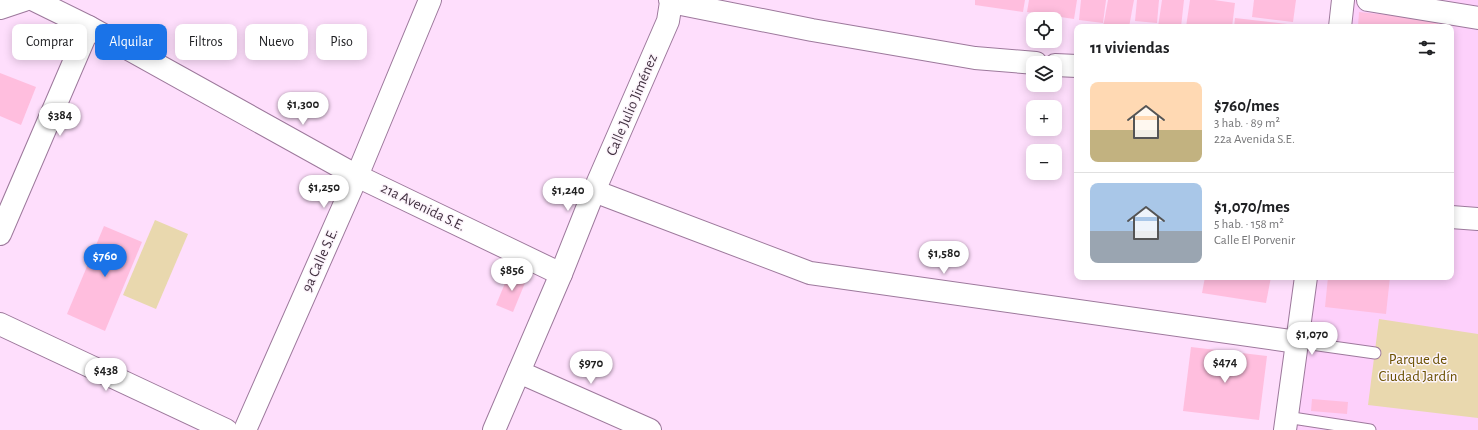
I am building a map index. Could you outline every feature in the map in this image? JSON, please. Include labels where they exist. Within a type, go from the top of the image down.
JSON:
[{"type":"street","points":[[0,8],[24,0]]},
{"type":"street","name":"21a Avenida S.E.","points":[[34,0],[88,27],[357,176],[561,274]]},
{"type":"street","name":"9a Calle S.E.","points":[[245,430],[357,176],[430,0]]},
{"type":"street","points":[[1340,24],[1344,0]]},
{"type":"street","points":[[1368,0],[1478,18]]},
{"type":"street","points":[[670,1],[812,30],[975,58],[1026,62]]},
{"type":"street","name":"Calle Julio Jiménez","points":[[494,430],[561,274],[594,191],[668,21],[670,1]]},
{"type":"street","points":[[0,234],[88,27]]},
{"type":"street","points":[[1062,65],[1074,66]]},
{"type":"street","points":[[594,191],[810,273],[1297,342]]},
{"type":"street","points":[[1454,217],[1478,219]]},
{"type":"street","points":[[1285,423],[1306,280]]},
{"type":"street","points":[[0,324],[226,430]]},
{"type":"street","points":[[519,372],[650,430]]},
{"type":"lane","points":[[1297,342],[1375,353]]},
{"type":"lane","points":[[1285,423],[1370,430]]},
{"type":"shaded area","points":[[1343,0],[1478,0],[1478,430],[1285,430],[1306,280],[1454,280],[1454,24],[1340,24]]},
{"type":"green space","points":[[155,220],[188,234],[156,309],[123,295]]},
{"type":"green space","name":"Parque de Ciudad Jardín","points":[[1379,319],[1478,334],[1478,418],[1368,405]]},
{"type":"building","points":[[975,0],[1025,0],[1023,12],[975,5]]},
{"type":"building","points":[[1029,0],[1077,0],[1074,19],[1062,17],[1062,12],[1027,12]]},
{"type":"building","points":[[1081,0],[1106,0],[1103,23],[1079,20]]},
{"type":"building","points":[[1108,0],[1134,0],[1130,24],[1104,24]]},
{"type":"building","points":[[1137,0],[1159,0],[1157,23],[1135,21]]},
{"type":"building","points":[[1162,0],[1184,0],[1181,24],[1158,24]]},
{"type":"building","points":[[1190,0],[1214,0],[1235,3],[1232,24],[1186,24]]},
{"type":"building","points":[[1254,0],[1296,0],[1293,22],[1252,17]]},
{"type":"building","points":[[1359,12],[1438,20],[1438,24],[1358,24]]},
{"type":"building","points":[[1235,18],[1288,24],[1234,24]]},
{"type":"building","points":[[0,73],[36,87],[21,125],[0,116]]},
{"type":"building","points":[[104,226],[142,242],[105,331],[67,314]]},
{"type":"building","points":[[510,271],[527,278],[513,312],[496,305]]},
{"type":"building","points":[[1204,280],[1270,280],[1266,303],[1202,293]]},
{"type":"building","points":[[1328,280],[1390,280],[1386,314],[1325,307]]},
{"type":"building","points":[[1191,347],[1267,356],[1259,420],[1183,411]]},
{"type":"building","points":[[1312,399],[1348,402],[1347,414],[1311,411]]}]
